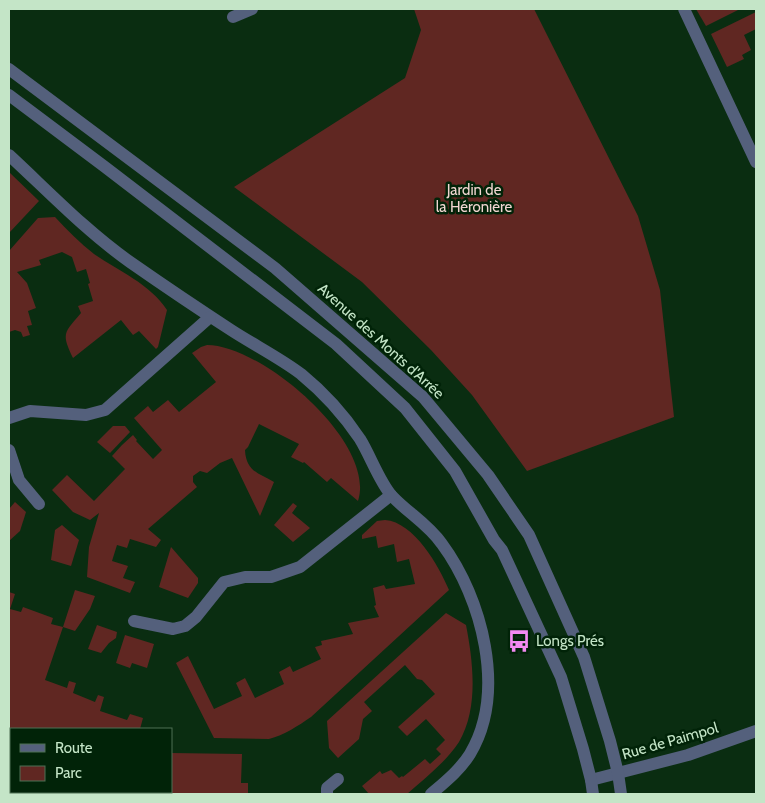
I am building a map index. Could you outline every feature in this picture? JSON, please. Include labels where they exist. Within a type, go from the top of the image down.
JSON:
[{"type":"street","points":[[233,17],[252,9]]},
{"type":"street","points":[[684,9],[756,161]]},
{"type":"street","name":"Avenue des Monts d'Arrée","points":[[9,69],[275,268],[423,397],[488,475],[529,534],[584,657],[618,773],[621,794]]},
{"type":"street","points":[[9,95],[105,166],[336,344],[405,408],[455,471],[502,550],[561,677],[591,780],[593,794]]},
{"type":"street","points":[[9,155],[96,236],[128,261],[210,317],[301,374],[329,400],[360,439],[391,495],[420,519],[441,542],[458,566],[482,627],[487,659],[488,691],[482,728],[471,752],[461,768],[431,794]]},
{"type":"street","points":[[9,418],[30,411],[86,415],[105,410],[210,317]]},
{"type":"street","points":[[9,450],[19,480],[39,504]]},
{"type":"street","points":[[134,621],[173,629],[185,626],[196,617],[224,582],[244,577],[272,577],[300,567],[391,495]]},
{"type":"street","name":"Rue de Paimpol","points":[[591,780],[688,755],[756,731]]},
{"type":"street","points":[[327,794],[327,788],[338,778]]},
{"type":"green space","name":"Jardin de la Héronière","points":[[414,9],[534,9],[638,216],[660,290],[674,417],[527,471],[472,395],[431,350],[362,282],[234,187],[405,78],[421,30]]},
{"type":"green space","points":[[696,9],[740,9],[706,26]]},
{"type":"green space","points":[[756,12],[756,29],[744,35],[751,50],[742,55],[744,59],[727,67],[711,34]]},
{"type":"green space","points":[[9,172],[39,201],[9,233]]},
{"type":"green space","points":[[55,217],[94,254],[152,292],[167,310],[156,349],[139,331],[133,335],[121,320],[73,358],[67,343],[66,334],[81,313],[78,306],[93,301],[86,269],[77,272],[72,257],[62,252],[39,260],[41,265],[17,272],[27,283],[36,308],[28,311],[32,325],[27,326],[30,335],[23,337],[21,332],[15,330],[9,332],[9,251],[38,218]]},
{"type":"green space","points":[[207,345],[230,349],[256,361],[284,379],[310,401],[333,426],[350,452],[359,478],[358,501],[331,478],[327,482],[304,462],[291,457],[299,444],[259,424],[245,450],[246,457],[250,467],[274,482],[260,516],[232,458],[220,463],[207,473],[200,471],[193,476],[193,482],[197,487],[148,529],[161,540],[156,547],[130,539],[127,548],[117,545],[112,561],[128,566],[123,578],[135,582],[130,593],[87,577],[89,547],[99,513],[90,520],[73,512],[52,490],[67,475],[94,501],[125,469],[112,456],[133,435],[136,441],[153,459],[162,450],[134,418],[148,406],[153,412],[168,400],[179,412],[216,382],[192,353]]},
{"type":"green space","points":[[113,426],[125,426],[130,432],[110,453],[97,442]]},
{"type":"green space","points":[[15,502],[26,512],[20,531],[9,541],[9,509]]},
{"type":"green space","points":[[293,503],[297,506],[292,513],[310,528],[293,542],[274,525]]},
{"type":"green space","points":[[385,520],[406,528],[415,537],[432,558],[449,590],[311,717],[301,724],[269,739],[214,738],[176,663],[188,656],[214,709],[242,696],[236,683],[245,678],[255,698],[284,684],[279,672],[290,666],[293,672],[321,659],[315,647],[322,645],[321,641],[353,634],[348,623],[379,617],[374,606],[376,605],[373,588],[384,585],[386,589],[415,584],[409,559],[397,562],[394,544],[378,548],[376,536],[362,539],[362,535],[377,521]]},
{"type":"green space","points":[[62,525],[79,540],[71,566],[51,560],[55,530]]},
{"type":"green space","points":[[171,547],[198,578],[198,583],[188,598],[159,587]]},
{"type":"green space","points":[[75,590],[95,596],[90,609],[75,631],[63,627]]},
{"type":"green space","points":[[9,592],[15,594],[10,609],[21,612],[23,607],[53,618],[51,624],[63,627],[45,680],[67,688],[69,681],[76,683],[73,693],[95,702],[98,695],[104,697],[100,711],[127,720],[130,714],[143,718],[140,728],[10,728],[10,793],[172,793],[172,753],[242,754],[241,783],[248,783],[248,794],[9,794]]},
{"type":"green space","points":[[446,613],[466,625],[469,639],[473,684],[470,714],[465,729],[459,742],[448,756],[407,794],[369,794],[362,786],[380,771],[382,774],[391,770],[399,778],[403,777],[425,759],[430,764],[441,754],[436,749],[445,740],[426,719],[407,736],[398,727],[435,694],[422,680],[417,679],[405,665],[364,702],[372,711],[363,719],[359,739],[338,758],[329,748],[327,721]]},
{"type":"green space","points":[[97,625],[117,632],[116,638],[101,653],[88,649]]},
{"type":"green space","points":[[125,635],[154,644],[147,668],[132,663],[130,668],[116,663]]},
{"type":"place","name":"Longs Prés","points":[[519,641]]}]
